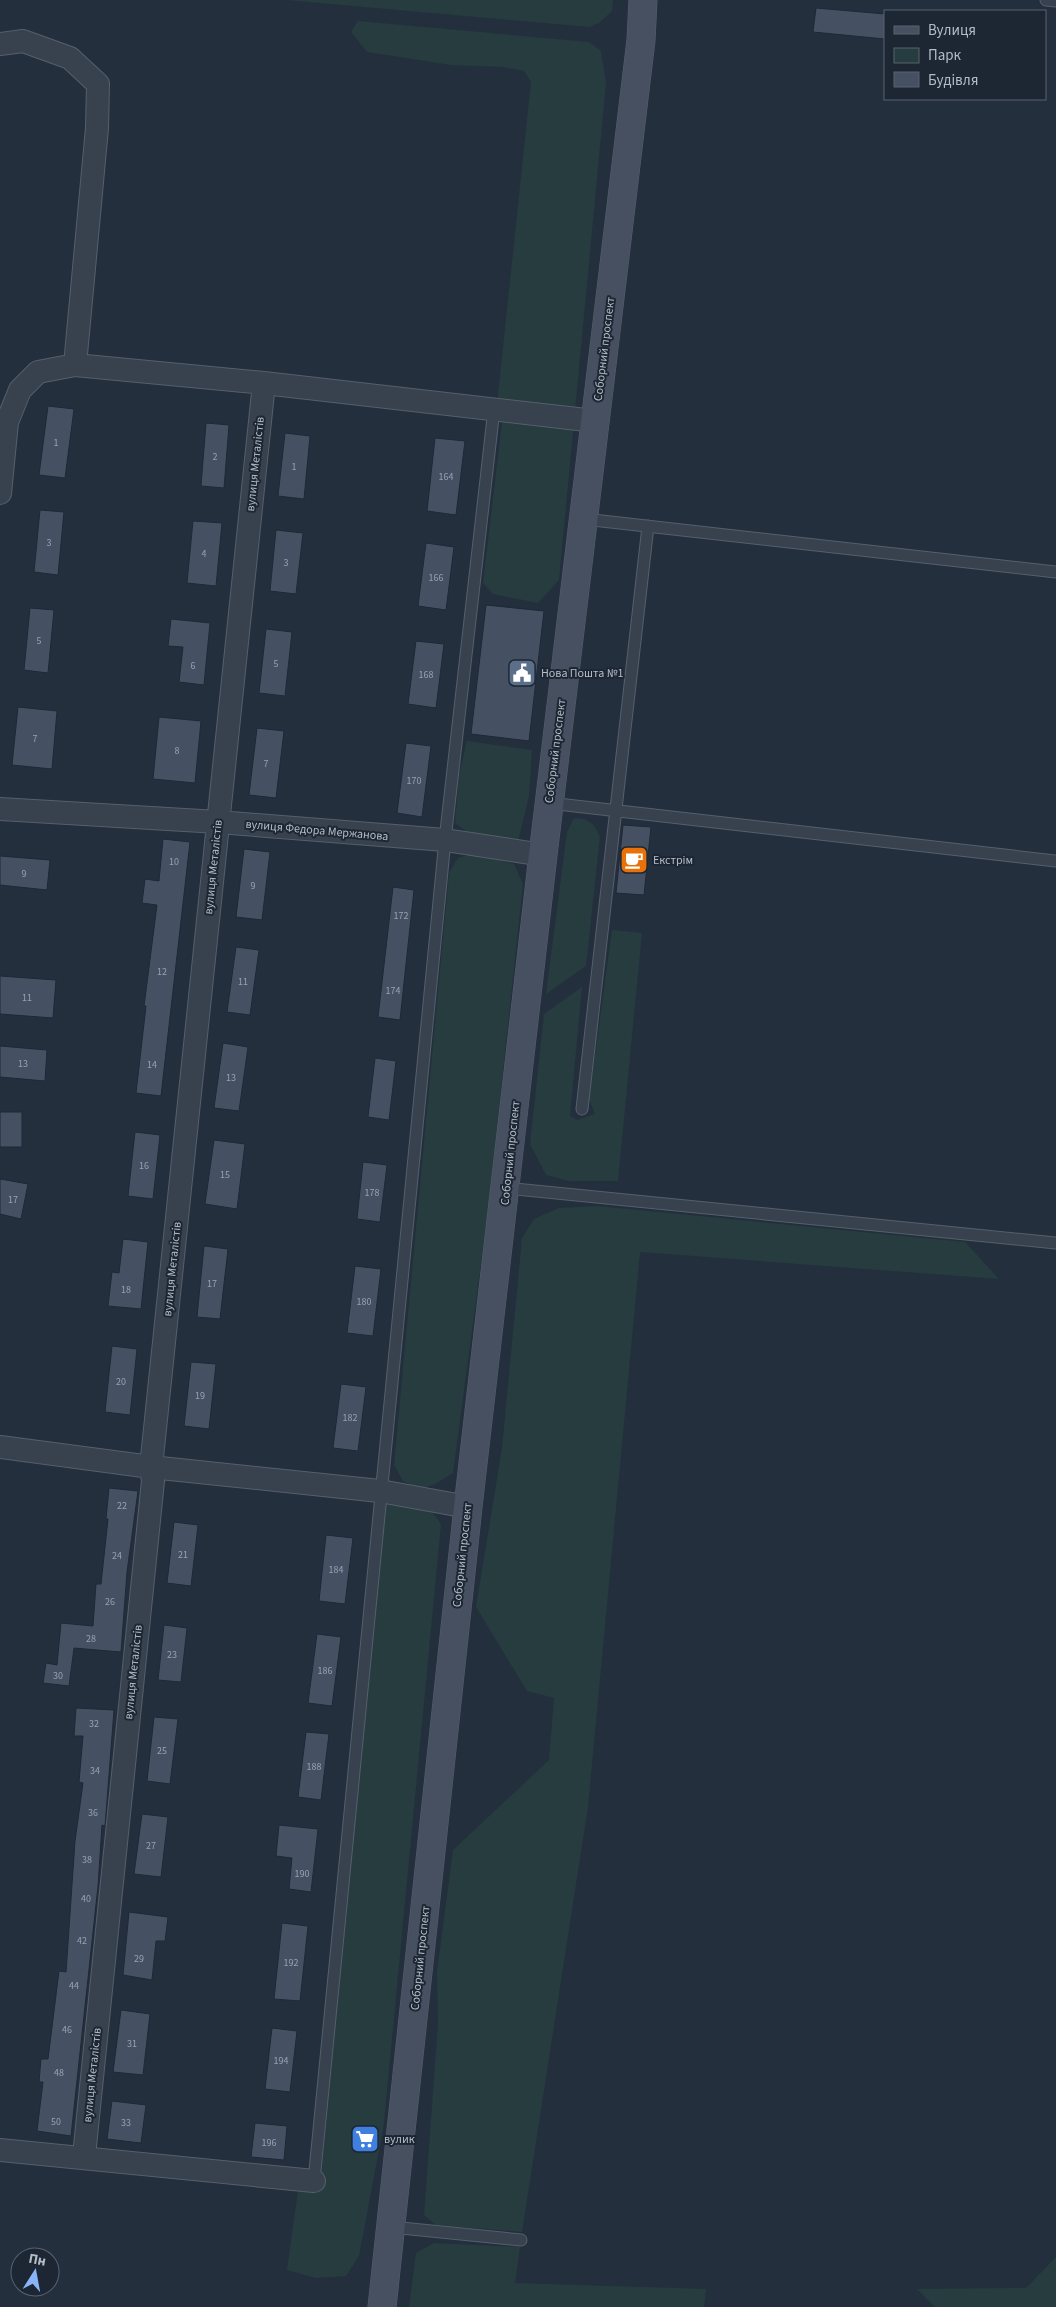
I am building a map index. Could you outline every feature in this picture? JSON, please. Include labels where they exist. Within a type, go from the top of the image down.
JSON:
[{"type":"main road","name":"Соборний проспект","points":[[382,2307],[468,1506],[549,803],[641,40],[643,0]]},
{"type":"street","points":[[0,44],[23,41],[70,58],[98,84],[98,128],[74,365]]},
{"type":"street","points":[[0,493],[7,422],[20,390],[38,372],[74,365],[264,383],[595,421]]},
{"type":"street","name":"вулиця Металістів","points":[[84,2156],[153,1481],[151,1467],[264,383]]},
{"type":"street","name":"вулиця Федора Мержанова","points":[[0,809],[218,822],[445,840],[543,855]]},
{"type":"street","points":[[0,1447],[151,1467],[380,1491],[468,1506]]},
{"type":"street","points":[[0,2150],[84,2156],[314,2181]]},
{"type":"lane","points":[[1046,0],[1056,1]]},
{"type":"lane","points":[[314,2181],[445,840],[494,408]]},
{"type":"lane","points":[[584,519],[1056,572]]},
{"type":"lane","points":[[582,1109],[648,526]]},
{"type":"lane","points":[[549,803],[1056,861]]},
{"type":"lane","points":[[506,1188],[1056,1243]]},
{"type":"lane","points":[[391,2227],[521,2240]]},
{"type":"green space","points":[[286,0],[613,0],[612,11],[599,23],[589,27]]},
{"type":"green space","points":[[358,21],[589,42],[601,51],[606,83],[559,580],[538,603],[493,594],[483,583],[502,422],[497,404],[531,82],[524,71],[503,67],[451,65],[367,52],[351,32]]},
{"type":"green space","points":[[467,741],[532,750],[529,796],[518,842],[472,835],[455,823],[459,775]]},
{"type":"green space","points":[[574,818],[590,822],[596,828],[600,837],[586,966],[546,994],[567,832]]},
{"type":"green space","points":[[472,854],[514,864],[523,884],[488,1211],[453,1473],[435,1484],[420,1489],[403,1481],[394,1465],[449,873],[458,858]]},
{"type":"green space","points":[[612,930],[642,933],[618,1181],[569,1181],[546,1175],[530,1144],[544,1014],[582,987],[570,1116],[577,1120],[595,1114],[589,1099]]},
{"type":"green space","points":[[597,1206],[965,1242],[999,1279],[640,1252],[588,1807],[522,2232],[436,2225],[424,2215],[438,2023],[437,1972],[453,1850],[549,1760],[554,1698],[527,1691],[476,1607],[502,1448],[522,1238],[534,1219],[559,1208]]},
{"type":"green space","points":[[384,1501],[429,1508],[441,1524],[384,2123],[359,2256],[346,2276],[316,2278],[287,2270],[298,2190],[320,2190]]},
{"type":"green space","points":[[434,2243],[520,2247],[515,2283],[706,2289],[704,2307],[409,2307],[416,2253]]},
{"type":"green space","points":[[1056,2257],[1056,2307],[935,2307],[917,2289],[1026,2288]]},
{"type":"building","points":[[816,8],[884,14],[884,39],[813,32]]},
{"type":"building","points":[[48,406],[74,409],[65,478],[39,475]]},
{"type":"building","points":[[206,423],[229,425],[224,488],[201,486]]},
{"type":"building","points":[[285,433],[310,436],[304,499],[278,496]]},
{"type":"building","points":[[435,438],[465,441],[456,515],[427,511]]},
{"type":"building","points":[[40,510],[64,512],[58,575],[34,572]]},
{"type":"building","points":[[193,521],[222,523],[216,586],[187,583]]},
{"type":"building","points":[[276,530],[303,533],[296,594],[270,591]]},
{"type":"building","points":[[426,543],[454,547],[446,610],[418,606]]},
{"type":"building","points":[[486,605],[544,611],[529,741],[471,734]]},
{"type":"building","points":[[30,608],[54,610],[48,673],[24,670]]},
{"type":"building","points":[[171,619],[210,623],[204,685],[179,682],[183,647],[168,646]]},
{"type":"building","points":[[266,629],[292,632],[285,696],[259,693]]},
{"type":"building","points":[[416,641],[444,644],[436,708],[408,704]]},
{"type":"building","points":[[18,707],[57,711],[52,769],[12,765]]},
{"type":"building","points":[[159,717],[201,721],[195,783],[153,779]]},
{"type":"building","points":[[257,728],[284,731],[276,798],[249,795]]},
{"type":"building","points":[[406,743],[431,746],[422,817],[397,813]]},
{"type":"building","name":"Екстрім","points":[[623,825],[651,827],[644,895],[616,893]]},
{"type":"building","points":[[163,839],[190,842],[161,1096],[136,1093],[146,1006],[144,1006],[157,905],[142,903],[145,879],[159,881]]},
{"type":"building","points":[[244,849],[270,852],[262,920],[236,917]]},
{"type":"building","points":[[0,856],[50,860],[47,890],[0,885]]},
{"type":"building","points":[[393,887],[414,890],[400,1020],[378,1017]]},
{"type":"building","points":[[236,947],[259,950],[250,1015],[227,1012]]},
{"type":"building","points":[[0,976],[56,980],[53,1018],[0,1014]]},
{"type":"building","points":[[223,1043],[248,1047],[239,1111],[214,1108]]},
{"type":"building","points":[[0,1046],[47,1050],[45,1081],[0,1077]]},
{"type":"building","points":[[375,1058],[396,1061],[389,1120],[368,1117]]},
{"type":"building","points":[[0,1112],[22,1112],[22,1147],[0,1147]]},
{"type":"building","points":[[135,1132],[160,1135],[153,1199],[128,1196]]},
{"type":"building","points":[[214,1140],[245,1144],[237,1209],[205,1204]]},
{"type":"building","points":[[363,1162],[387,1165],[380,1222],[357,1219]]},
{"type":"building","points":[[0,1179],[28,1184],[21,1219],[0,1214]]},
{"type":"building","points":[[123,1239],[148,1242],[141,1309],[108,1306],[112,1272],[119,1273]]},
{"type":"building","points":[[204,1246],[228,1249],[220,1319],[197,1317]]},
{"type":"building","points":[[355,1266],[381,1269],[373,1336],[347,1333]]},
{"type":"building","points":[[112,1346],[137,1349],[130,1415],[105,1412]]},
{"type":"building","points":[[191,1362],[216,1364],[209,1429],[184,1426]]},
{"type":"building","points":[[341,1384],[366,1387],[358,1451],[333,1448]]},
{"type":"building","points":[[109,1488],[138,1491],[127,1572],[121,1652],[74,1648],[69,1686],[43,1683],[46,1663],[57,1665],[61,1623],[93,1626],[96,1584],[101,1584],[108,1519],[106,1519]]},
{"type":"building","points":[[174,1522],[198,1525],[191,1586],[167,1583]]},
{"type":"building","points":[[326,1535],[353,1538],[345,1604],[319,1601]]},
{"type":"building","points":[[164,1625],[187,1628],[181,1682],[158,1680]]},
{"type":"building","points":[[317,1634],[341,1637],[332,1706],[308,1703]]},
{"type":"building","points":[[76,1708],[114,1710],[105,1826],[102,1825],[98,1886],[71,2136],[37,2131],[43,2082],[39,2082],[41,2059],[48,2059],[59,1971],[66,1972],[75,1841],[83,1783],[79,1782],[83,1736],[74,1736]]},
{"type":"building","points":[[154,1717],[178,1719],[170,1784],[147,1781]]},
{"type":"building","points":[[306,1732],[329,1734],[321,1800],[298,1797]]},
{"type":"building","points":[[142,1814],[168,1817],[161,1877],[134,1874]]},
{"type":"building","points":[[279,1825],[318,1829],[311,1892],[289,1889],[292,1858],[276,1856]]},
{"type":"building","points":[[129,1912],[168,1917],[165,1941],[156,1941],[152,1980],[123,1975]]},
{"type":"building","points":[[282,1923],[308,1926],[300,2001],[274,1999]]},
{"type":"building","points":[[121,2010],[150,2014],[143,2075],[113,2072]]},
{"type":"building","points":[[272,2028],[297,2031],[290,2092],[265,2089]]},
{"type":"building","points":[[112,2101],[146,2105],[141,2143],[107,2139]]},
{"type":"building","points":[[255,2123],[287,2126],[284,2160],[251,2157]]},
{"type":"building","name":"вулик","points":[[358,2128],[374,2130],[372,2150],[356,2149]]},
{"type":"place","name":"Нова Пошта №1","points":[[522,673]]},
{"type":"place","name":"Екстрім","points":[[634,860]]},
{"type":"place","name":"вулик","points":[[365,2139]]}]
